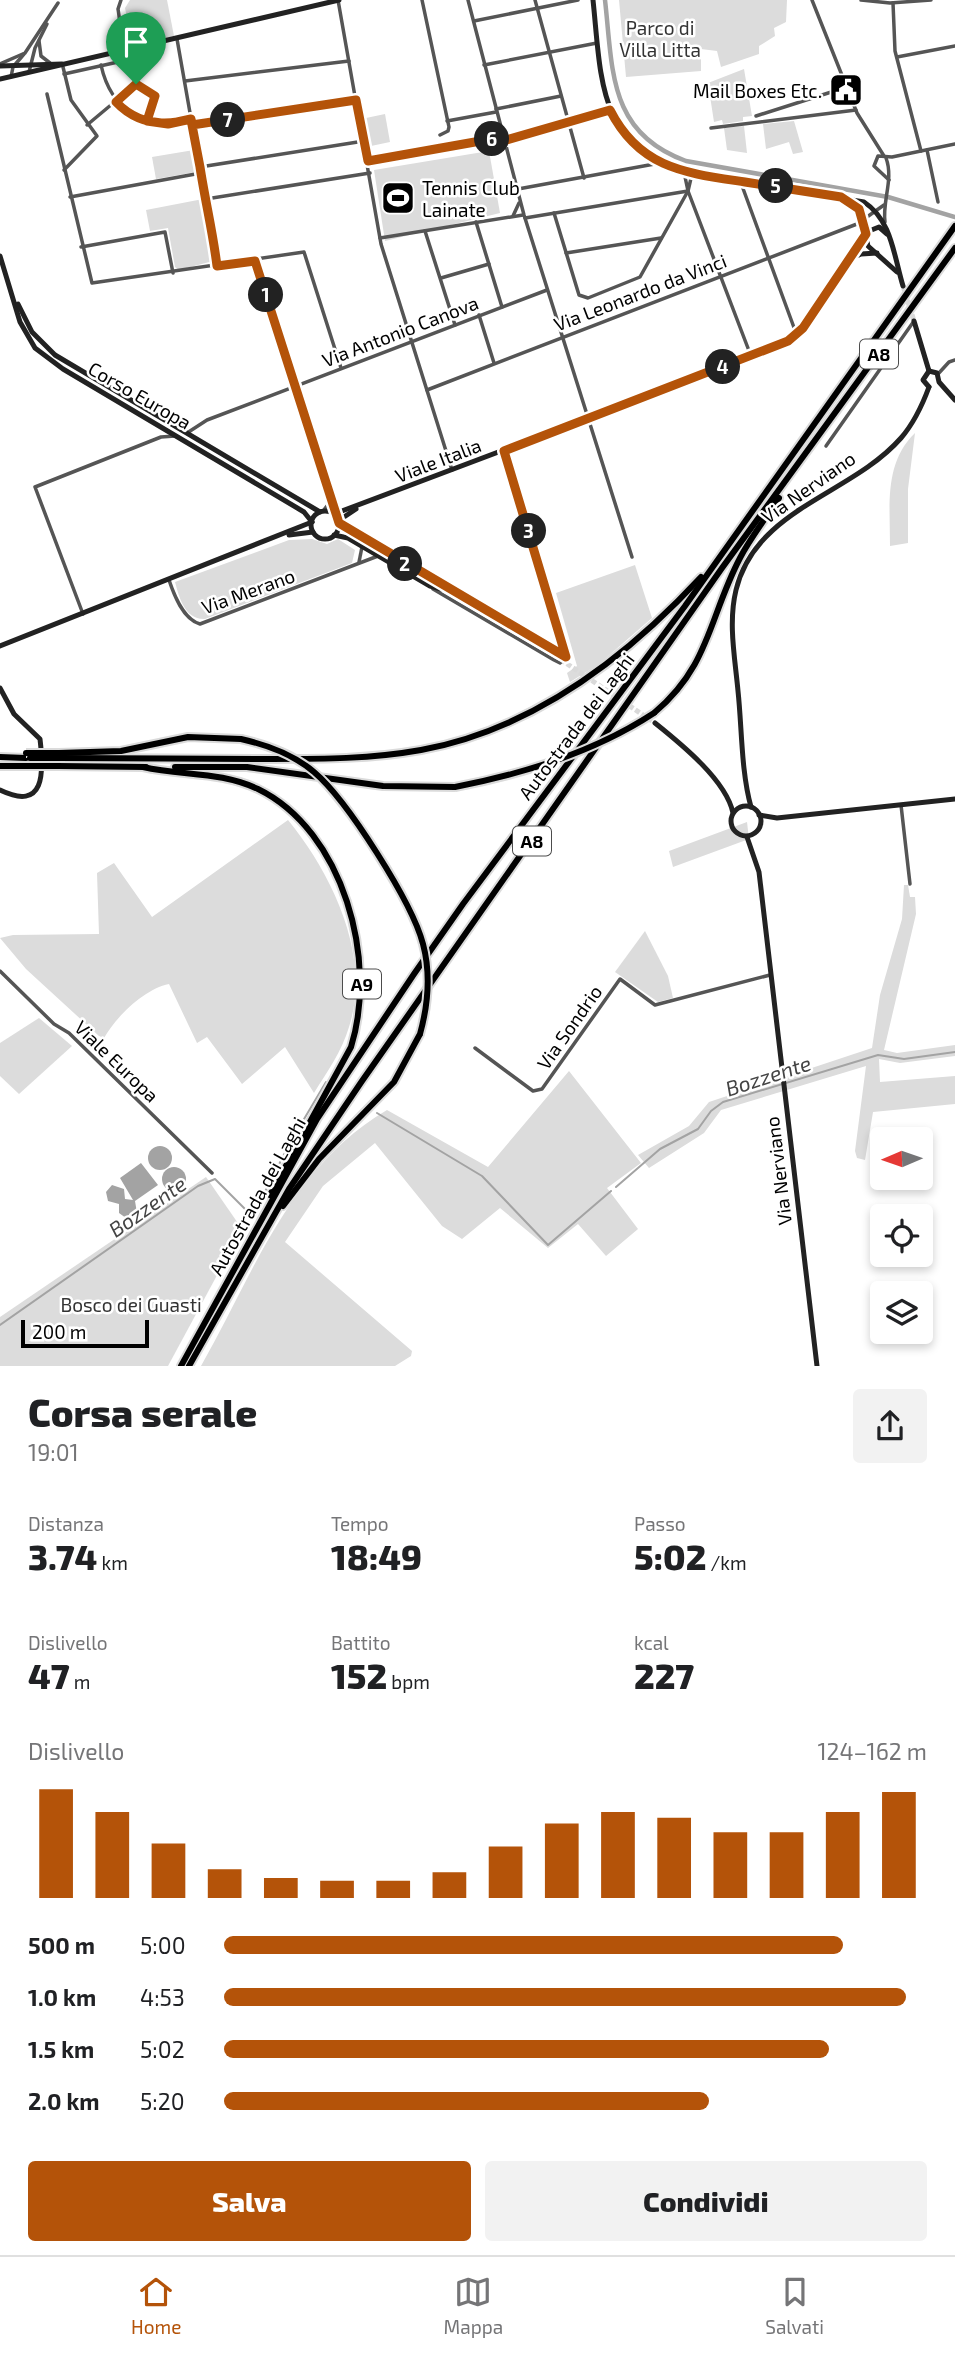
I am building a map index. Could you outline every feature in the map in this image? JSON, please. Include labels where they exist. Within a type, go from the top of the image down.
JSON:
[{"type":"highway","name":"Autostrada dei Laghi","points":[[181,1366],[317,1119],[378,1029],[463,904],[716,561],[955,226]]},
{"type":"highway","name":"Autostrada dei Laghi","points":[[189,1366],[267,1227],[362,1082],[722,568],[955,249]]},
{"type":"highway","name":"A9","points":[[0,766],[247,767],[383,786],[455,787],[522,771],[617,736],[654,713],[685,682],[699,660],[741,556],[804,458]]},
{"type":"highway","points":[[0,755],[352,759],[422,750],[482,733],[552,700],[614,660],[660,622],[716,561]]},
{"type":"highway","points":[[60,756],[121,751],[188,737],[241,739],[279,750],[303,763],[323,780],[347,811],[403,897],[419,933],[426,960],[426,1006],[420,1034],[394,1082],[319,1159],[267,1227]]},
{"type":"highway","name":"A9","points":[[143,767],[223,776],[257,789],[290,810],[314,836],[334,871],[360,957],[362,1002],[351,1047],[225,1279],[218,1298]]},
{"type":"street","points":[[121,0],[118,9],[127,60],[136,84],[155,96],[147,121]]},
{"type":"street","points":[[63,70],[76,64],[336,0],[368,161],[380,238],[452,471]]},
{"type":"street","points":[[422,0],[447,121],[448,131],[440,135]]},
{"type":"street","points":[[468,0],[524,216],[632,557]]},
{"type":"street","points":[[535,0],[584,178]]},
{"type":"street","points":[[474,21],[578,0]]},
{"type":"street","points":[[593,0],[603,92],[610,110],[635,146],[660,163],[684,172],[864,202],[875,210],[885,225]]},
{"type":"street","points":[[812,0],[856,110],[884,157],[889,182],[884,205],[885,225],[903,286]]},
{"type":"street","points":[[861,0],[893,3],[931,0]]},
{"type":"street","points":[[28,74],[39,38],[59,1]]},
{"type":"street","points":[[11,77],[15,65],[59,1]]},
{"type":"street","points":[[893,3],[897,57],[938,202]]},
{"type":"street","points":[[39,38],[41,56],[52,64]]},
{"type":"street","points":[[177,39],[217,266]]},
{"type":"street","points":[[484,65],[597,43]]},
{"type":"street","points":[[897,57],[955,46]]},
{"type":"street","points":[[0,65],[25,53]]},
{"type":"street","points":[[0,79],[127,60]]},
{"type":"street","points":[[185,81],[349,61]]},
{"type":"street","points":[[0,65],[76,64]]},
{"type":"street","points":[[101,65],[116,102],[128,113],[147,121],[168,124],[191,119]]},
{"type":"street","points":[[63,70],[71,100],[97,136],[64,170]]},
{"type":"street","points":[[87,125],[136,84]]},
{"type":"street","points":[[756,116],[848,86]]},
{"type":"street","points":[[47,94],[69,197],[92,283],[304,253],[341,368]]},
{"type":"street","points":[[447,121],[561,96]]},
{"type":"street","points":[[192,125],[356,100]]},
{"type":"street","points":[[368,161],[503,139],[610,110]]},
{"type":"street","points":[[711,128],[856,110]]},
{"type":"street","points":[[200,167],[364,141]]},
{"type":"street","points":[[876,158],[955,144]]},
{"type":"street","points":[[876,147],[874,166],[882,171],[889,182]]},
{"type":"street","points":[[517,189],[660,163]]},
{"type":"street","points":[[882,171],[887,167]]},
{"type":"street","points":[[684,172],[688,191],[722,277],[749,357]]},
{"type":"street","points":[[69,197],[201,173]]},
{"type":"street","points":[[206,200],[370,173]]},
{"type":"street","points":[[554,213],[579,295],[586,299],[640,277],[688,191],[692,173]]},
{"type":"street","points":[[741,181],[796,335]]},
{"type":"street","points":[[380,238],[688,191]]},
{"type":"street","points":[[841,197],[857,207],[863,219],[866,243],[901,277]]},
{"type":"street","points":[[513,216],[520,200]]},
{"type":"street","name":"Via Leonardo da Vinci","points":[[426,390],[851,227],[884,205]]},
{"type":"street","points":[[476,222],[502,307]]},
{"type":"street","points":[[866,234],[876,227],[887,234]]},
{"type":"street","points":[[425,231],[455,325]]},
{"type":"street","points":[[81,247],[165,232],[173,273]]},
{"type":"street","name":"Viale Italia","points":[[334,514],[788,341],[803,328],[866,234]]},
{"type":"street","points":[[566,253],[662,238]]},
{"type":"street","points":[[848,261],[860,254],[888,251],[891,243]]},
{"type":"street","name":"Corso Europa","points":[[0,255],[24,319],[42,344],[187,433],[322,511]]},
{"type":"street","name":"Corso Europa","points":[[0,255],[20,322],[34,348],[63,369],[304,512],[312,522]]},
{"type":"street","points":[[255,261],[338,522],[431,583],[544,648],[566,657]]},
{"type":"street","points":[[440,279],[489,264]]},
{"type":"street","name":"Via Antonio Canova","points":[[187,433],[203,422],[547,290]]},
{"type":"street","points":[[479,315],[495,364]]},
{"type":"street","points":[[914,321],[929,371]]},
{"type":"street","points":[[826,446],[914,321]]},
{"type":"street","points":[[955,360],[949,362],[938,374],[939,382],[955,400]]},
{"type":"street","points":[[929,371],[938,374]]},
{"type":"street","points":[[929,371],[923,380],[929,387],[939,382]]},
{"type":"street","name":"Via Nerviano","points":[[745,807],[749,795],[732,613],[740,576],[754,550],[776,527],[881,456],[900,439],[915,420],[929,387]]},
{"type":"street","points":[[82,614],[35,487],[161,438],[177,436]]},
{"type":"street","points":[[504,451],[566,657]]},
{"type":"street","points":[[0,646],[273,540],[312,522],[330,500]]},
{"type":"street","name":"Viale Italia","points":[[338,522],[360,506]]},
{"type":"street","points":[[322,511],[334,514]]},
{"type":"street","points":[[312,522],[313,532]]},
{"type":"street","points":[[334,535],[338,522]]},
{"type":"street","points":[[273,540],[313,532],[323,538],[334,535],[431,583],[544,648]]},
{"type":"street","points":[[358,564],[362,547]]},
{"type":"street","name":"Via Merano","points":[[169,580],[176,598],[190,619],[200,624],[378,556]]},
{"type":"street","points":[[431,583],[447,585],[544,648],[560,663],[566,657]]},
{"type":"street","points":[[0,688],[13,714],[40,739],[41,777],[39,788],[30,796],[18,797],[0,790]]},
{"type":"street","points":[[655,723],[688,751],[728,800],[733,813],[732,827],[736,833],[747,837],[755,834]]},
{"type":"street","points":[[728,800],[759,815],[777,818],[955,799]]},
{"type":"street","points":[[901,805],[910,884]]},
{"type":"street","points":[[733,813],[745,807]]},
{"type":"street","points":[[752,846],[760,825],[759,815]]},
{"type":"street","points":[[760,825],[777,818]]},
{"type":"street","points":[[747,837],[752,846]]},
{"type":"street","name":"Via Nerviano","points":[[752,846],[761,888],[817,1366]]},
{"type":"street","name":"Viale Europa","points":[[0,971],[54,1024],[69,1033],[212,1173]]},
{"type":"street","name":"Via Sondrio","points":[[475,1048],[533,1091],[542,1089],[620,979],[655,1005],[771,975]]},
{"type":"green space","points":[[130,0],[167,0],[174,36],[133,46],[125,8]]},
{"type":"green space","name":"Parco di Villa Litta","points":[[619,0],[787,0],[786,22],[774,28],[775,36],[759,46],[759,54],[721,67],[717,51],[701,49],[701,71],[626,77]]},
{"type":"green space","points":[[744,69],[752,116],[743,117],[743,121],[723,124],[722,120],[714,122],[708,83]]},
{"type":"green space","points":[[385,114],[390,142],[371,146],[366,118]]},
{"type":"green space","points":[[794,121],[803,152],[793,154],[789,142],[766,149],[763,124]]},
{"type":"green space","points":[[744,126],[747,153],[727,150],[724,128]]},
{"type":"green space","points":[[194,150],[196,172],[156,179],[152,157]]},
{"type":"green space","points":[[489,151],[500,213],[385,241],[374,170]]},
{"type":"green space","points":[[203,199],[213,261],[179,270],[175,267],[168,228],[150,231],[146,210]]},
{"type":"green space","points":[[915,433],[908,489],[908,543],[890,546],[893,471],[905,445]]},
{"type":"green space","points":[[312,539],[327,544],[338,539],[355,550],[352,563],[205,619],[192,616],[181,601],[175,582],[289,540]]},
{"type":"green space","points":[[635,565],[652,618],[599,664],[570,682],[567,673],[577,666],[556,593]]},
{"type":"green space","points":[[288,820],[304,841],[333,891],[344,917],[355,972],[355,1000],[346,1036],[314,1093],[285,1047],[242,1084],[207,1037],[197,1043],[169,984],[141,998],[123,1013],[104,1038],[99,1036],[26,969],[0,938],[13,935],[99,934],[97,873],[114,863],[152,917]]},
{"type":"green space","points":[[747,822],[749,839],[673,867],[669,851]]},
{"type":"green space","points":[[904,885],[908,885],[910,897],[915,897],[916,914],[884,1050],[897,1053],[955,1045],[955,1056],[900,1063],[879,1059],[880,1082],[955,1076],[955,1104],[873,1112],[865,1160],[857,1158],[855,1151],[866,1066],[721,1110],[704,1133],[649,1168],[638,1155],[689,1126],[709,1102],[872,1048],[880,995],[902,919]]},
{"type":"green space","points":[[645,931],[668,976],[673,998],[658,1002],[615,972]]},
{"type":"green space","points":[[39,1018],[72,1046],[19,1094],[0,1076],[0,1043]]},
{"type":"green space","points":[[569,1071],[641,1163],[607,1188],[638,1229],[606,1256],[578,1224],[548,1248],[500,1208],[462,1239],[442,1226],[375,1143],[323,1186],[285,1242],[412,1351],[411,1356],[395,1366],[201,1366],[258,1259],[299,1191],[324,1161],[353,1134],[387,1110],[488,1167]]},
{"type":"green space","name":"Bosco dei Guasti","points":[[206,1177],[242,1229],[168,1366],[0,1366],[0,1317]]},
{"type":"shaded area","points":[[160,1146],[171,1153],[172,1158],[165,1169],[160,1170],[149,1163],[148,1158],[155,1147]]},
{"type":"shaded area","points":[[141,1163],[158,1185],[135,1201],[137,1213],[126,1218],[119,1213],[119,1204],[108,1201],[106,1192],[112,1185],[124,1189],[125,1199],[133,1200],[120,1178]]},
{"type":"shaded area","points":[[174,1167],[185,1174],[186,1179],[179,1190],[174,1191],[163,1184],[162,1179],[169,1168]]},
{"type":"waterway","points":[[605,0],[610,51],[619,96],[628,116],[642,134],[660,149],[686,161],[888,197],[955,217]]},
{"type":"waterway","name":"Bozzente","points":[[616,1187],[660,1149],[698,1129],[711,1111],[723,1102],[878,1055],[904,1059],[955,1052]]},
{"type":"waterway","name":"Bozzente","points":[[0,1325],[198,1186],[215,1179],[245,1209],[254,1213],[291,1141],[326,1082]]},
{"type":"waterway","name":"Bozzente","points":[[377,1113],[482,1176],[548,1245],[611,1191]]},
{"type":"tunnel","points":[[903,286],[914,321]]},
{"type":"tunnel","points":[[542,647],[655,723]]},
{"type":"place","name":"Mail Boxes Etc.","points":[[846,90]]},
{"type":"place","name":"Tennis Club Lainate","points":[[398,198]]},
{"type":"route","points":[[136,84],[116,102],[128,113],[151,123],[159,124],[168,124],[181,122],[191,119],[192,125],[356,100],[368,161],[503,137],[503,141],[610,110],[619,127],[635,146],[668,167],[841,197],[859,209],[866,234],[803,328],[788,341],[504,451],[566,657],[339,523],[255,261],[217,266],[206,200],[192,125],[191,119],[168,124],[147,121],[155,96],[143,91],[136,84]]}]
